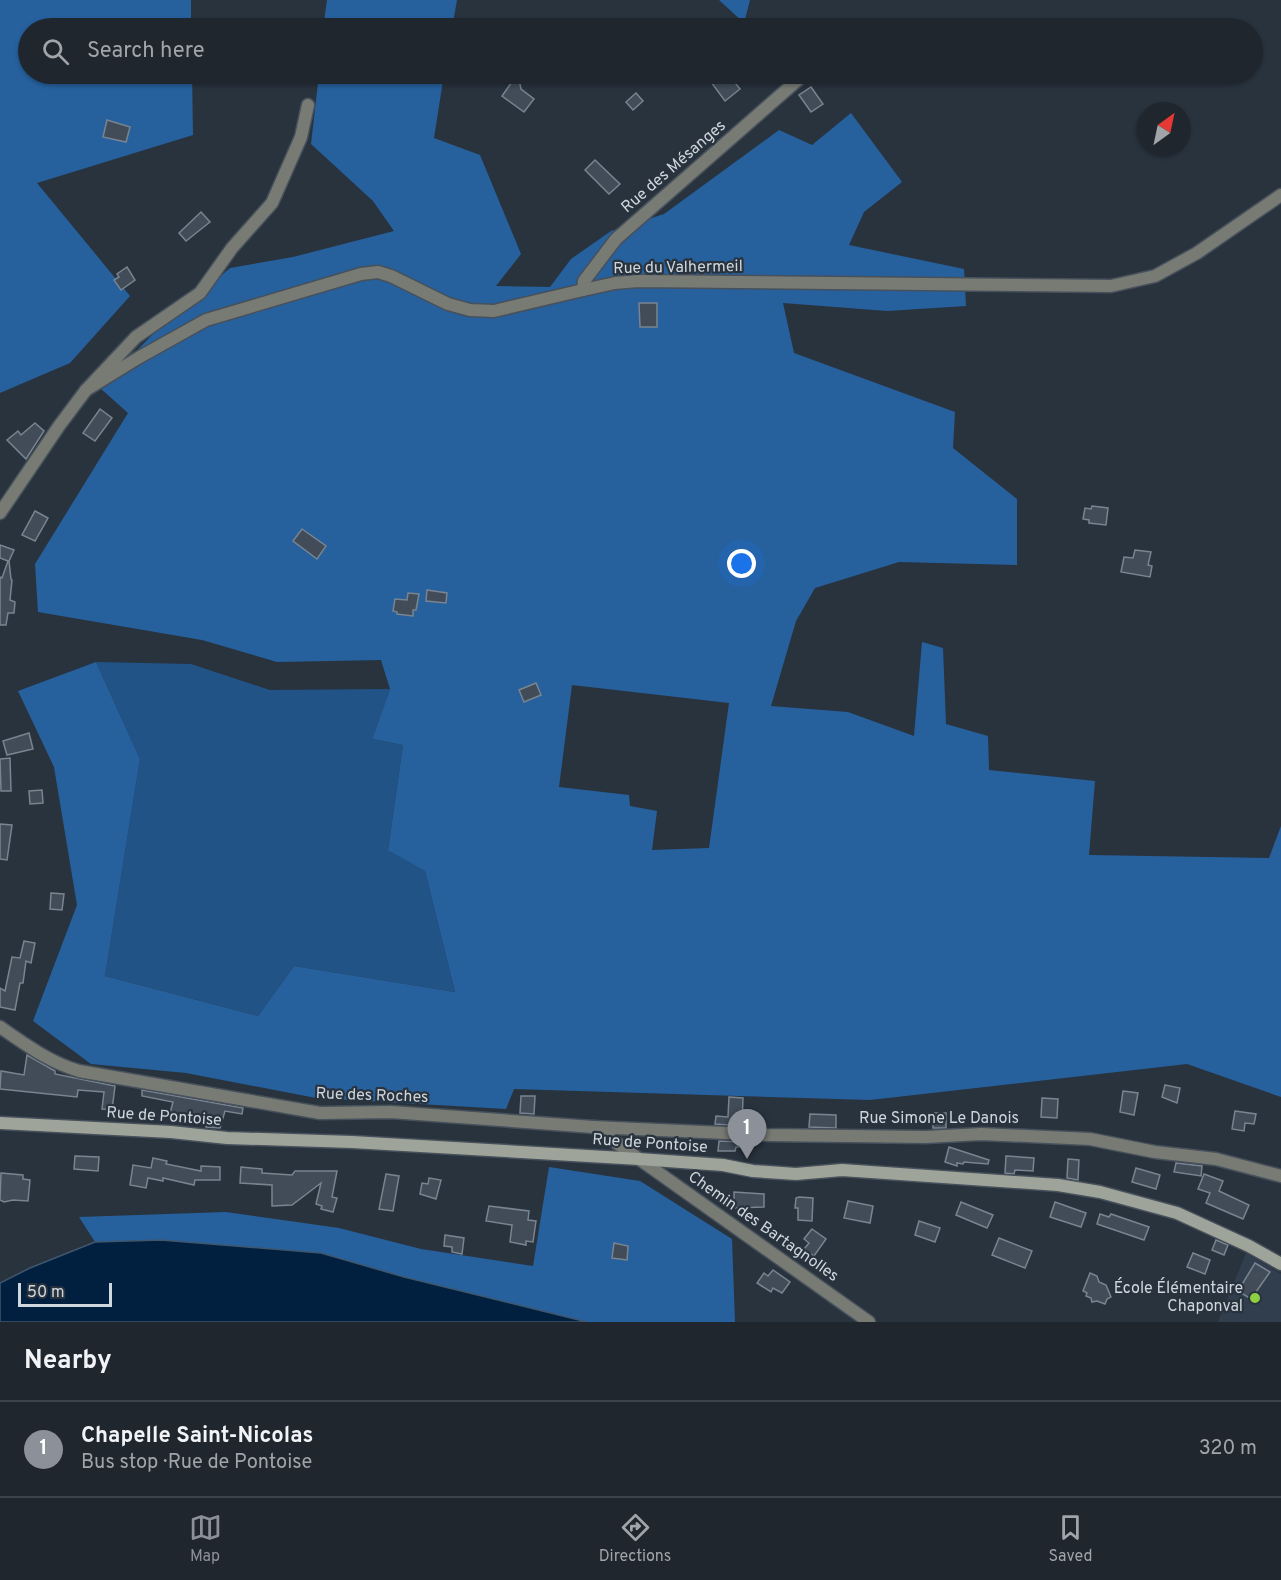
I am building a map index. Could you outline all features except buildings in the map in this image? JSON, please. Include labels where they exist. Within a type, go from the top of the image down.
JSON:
[{"type":"main road","name":"Rue de Pontoise","points":[[0,1123],[171,1132],[227,1138],[352,1142],[639,1159],[723,1166],[753,1171],[796,1173],[842,1170],[991,1179],[1082,1188],[1177,1213],[1249,1246],[1281,1264]]},
{"type":"street","name":"Rue des Mésanges","points":[[583,290],[584,281],[616,239],[793,84]]},
{"type":"street","name":"Rue du Valhermeil","points":[[0,513],[86,390],[136,337],[200,293],[231,248],[272,203],[301,137],[308,105]]},
{"type":"street","name":"Rue du Valhermeil","points":[[86,390],[206,320],[361,274],[378,272],[448,304],[470,310],[494,311],[615,283],[638,281],[1111,286],[1155,276],[1197,253],[1281,195]]},
{"type":"street","name":"Rue des Roches","points":[[0,1027],[42,1057],[80,1071],[320,1113],[391,1112],[593,1126]]},
{"type":"street","points":[[593,1126],[639,1159]]},
{"type":"street","name":"Rue Simone Le Danois","points":[[593,1126],[767,1135],[926,1137],[981,1134],[1090,1139],[1155,1152],[1216,1159],[1281,1176]]},
{"type":"street","name":"Chemin des Bartagnolles","points":[[639,1159],[869,1322]]},
{"type":"shaded area","points":[[0,0],[191,0],[191,18],[18,18],[18,84],[192,84],[193,135],[37,183],[130,296],[70,363],[0,393]]},
{"type":"shaded area","points":[[327,0],[457,0],[454,18],[324,18]]},
{"type":"shaded area","points":[[719,0],[750,0],[745,18],[739,18]]},
{"type":"shaded area","points":[[318,84],[442,84],[434,138],[480,155],[521,254],[496,286],[550,287],[571,259],[611,231],[664,214],[779,130],[812,145],[851,113],[902,182],[864,212],[849,245],[964,269],[966,306],[887,311],[783,303],[794,353],[955,412],[953,448],[1017,499],[1017,565],[899,562],[815,588],[796,621],[771,706],[848,712],[914,736],[922,642],[943,648],[946,724],[988,736],[989,770],[1095,781],[1089,855],[1269,858],[1281,826],[1281,1097],[1187,1064],[870,1100],[514,1089],[506,1109],[316,1098],[186,1073],[91,1064],[33,1021],[77,905],[54,767],[18,691],[96,662],[140,759],[105,976],[258,1016],[294,966],[455,992],[425,871],[388,850],[403,745],[372,739],[390,689],[381,660],[277,662],[202,640],[38,612],[35,564],[128,413],[100,388],[155,332],[230,268],[293,257],[394,231],[373,201],[311,144]],"holes":[[[572,685],[729,703],[709,848],[652,850],[657,811],[630,806],[629,795],[559,787]]]},
{"type":"shaded area","points":[[96,662],[191,664],[270,690],[390,689],[372,739],[403,745],[388,849],[425,871],[455,992],[294,966],[258,1016],[105,976],[140,759]]},
{"type":"shaded area","points":[[549,1167],[640,1181],[732,1239],[735,1322],[587,1322],[404,1277],[321,1253],[161,1240],[95,1242],[79,1217],[226,1212],[339,1228],[421,1249],[533,1266]]},
{"type":"shaded area","points":[[161,1240],[321,1253],[404,1277],[587,1322],[0,1322],[0,1283],[30,1268],[95,1242]]},
{"type":"shaded area","name":"École Élémentaire Chaponval","points":[[1246,1253],[1281,1274],[1281,1322],[1218,1322]]},
{"type":"place","name":"Chapelle Saint-Nicolas","points":[[747,1159]]},
{"type":"place","name":"École Élémentaire Chaponval","points":[[1255,1298]]}]
